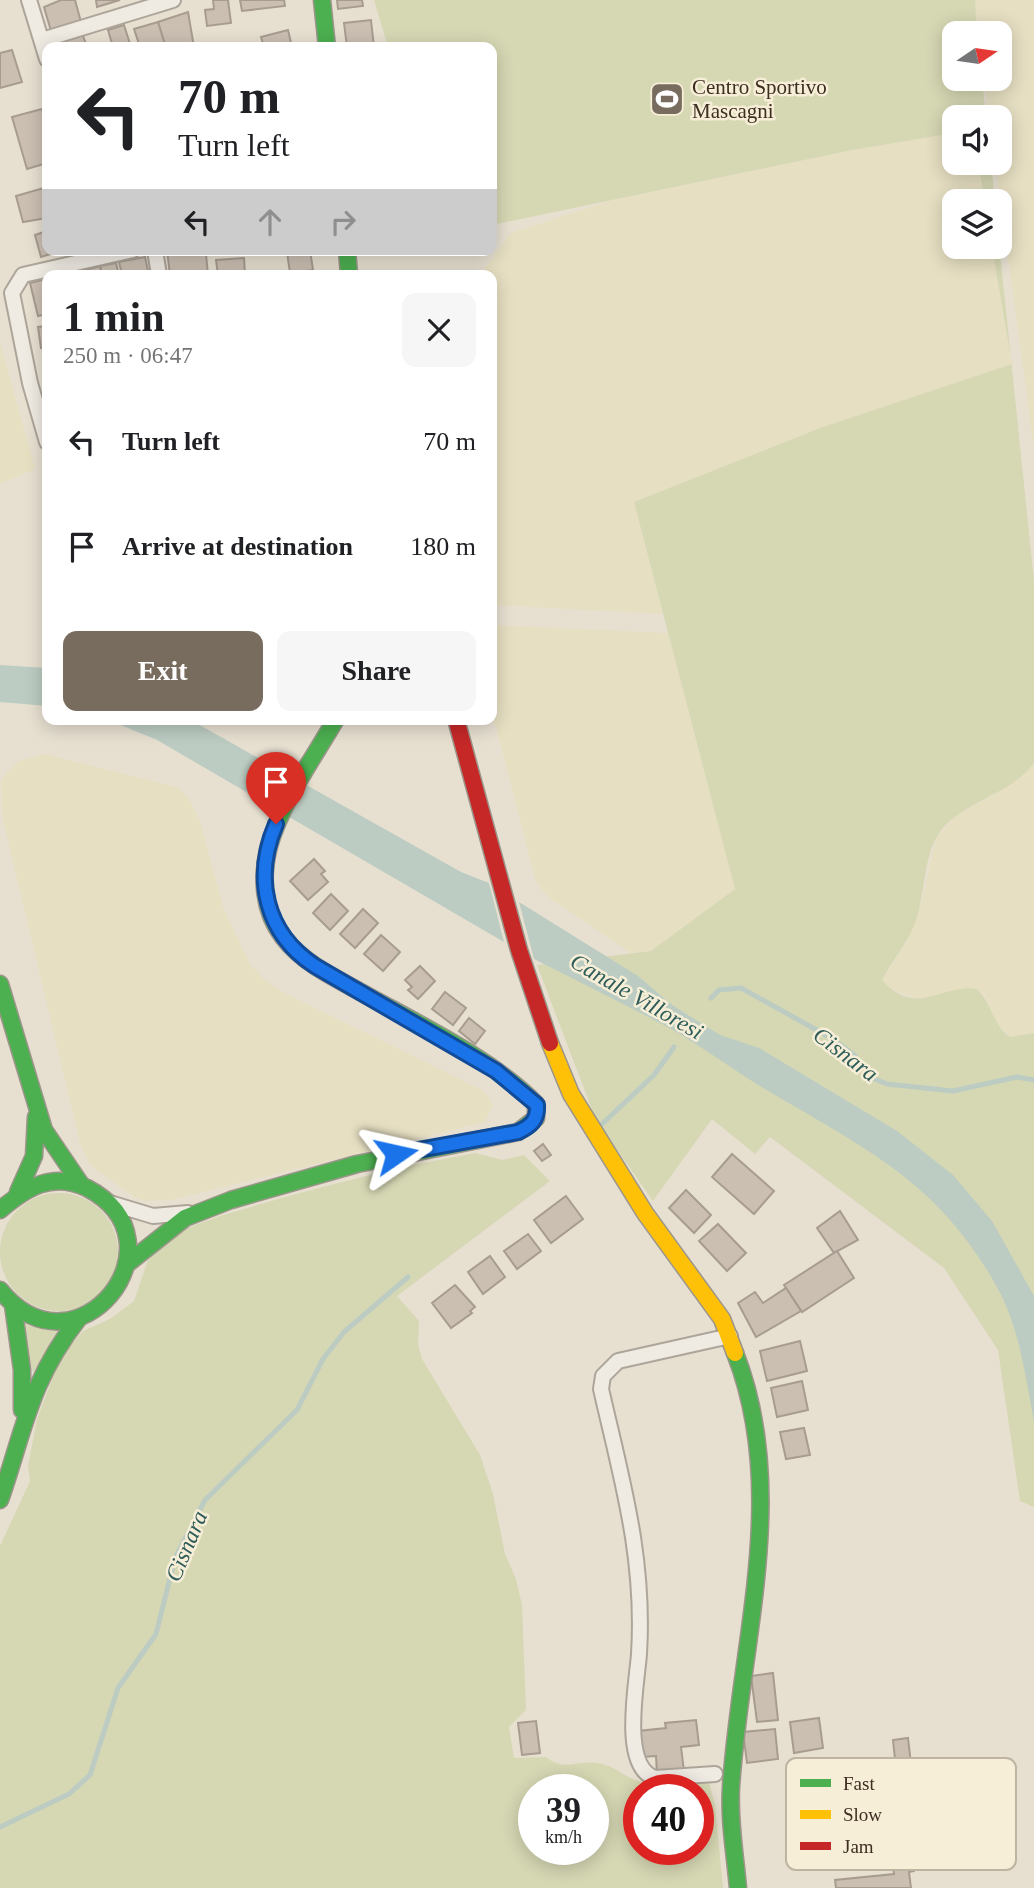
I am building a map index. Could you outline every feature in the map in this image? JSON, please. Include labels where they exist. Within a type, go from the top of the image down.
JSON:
[{"type":"street","points":[[29,0],[43,40],[173,0]]},
{"type":"street","points":[[322,0],[326,42]]},
{"type":"street","points":[[45,270],[107,256]]},
{"type":"street","points":[[42,271],[23,275],[12,293],[30,383],[42,425]]},
{"type":"street","points":[[0,984],[35,1105],[52,1145],[80,1183],[110,1203],[153,1216],[200,1211],[357,1164],[518,1132],[532,1125],[537,1107],[533,1099],[496,1071],[315,966],[288,944],[271,916],[264,881],[268,843],[276,824],[333,725]]},
{"type":"street","points":[[458,725],[519,950],[544,1029],[587,1124],[645,1213],[712,1302],[730,1336],[751,1404],[760,1458],[762,1500],[758,1583],[731,1790],[738,1888]]},
{"type":"street","points":[[0,1210],[18,1192],[36,1143],[35,1105]]},
{"type":"street","points":[[18,1192],[54,1180],[80,1183]]},
{"type":"street","points":[[0,1500],[22,1423],[51,1355],[79,1318],[110,1298],[127,1264],[129,1251],[124,1225],[110,1203]]},
{"type":"street","points":[[127,1264],[173,1226],[200,1211]]},
{"type":"street","points":[[3,1295],[37,1318],[65,1321],[79,1318]]},
{"type":"street","points":[[3,1295],[22,1370],[22,1423]]},
{"type":"street","points":[[715,1774],[655,1778],[648,1776],[637,1763],[634,1711],[639,1652],[639,1563],[601,1389],[603,1376],[618,1361],[730,1336]]},
{"type":"shaded area","points":[[975,0],[1034,0],[1034,448],[1008,259],[1012,259],[1012,189],[999,189],[997,175],[1012,175],[1012,105],[987,105],[986,91],[1012,91],[1012,21],[977,21]]},
{"type":"shaded area","points":[[942,135],[942,175],[980,175],[983,189],[942,189],[942,259],[994,259],[1012,364],[823,427],[634,502],[663,614],[497,605],[497,270],[484,270],[494,256],[497,256],[511,233],[613,200],[852,150]]},
{"type":"shaded area","points":[[0,342],[35,469],[0,484]]},
{"type":"shaded area","points":[[497,625],[668,633],[735,889],[651,951],[631,953],[548,897],[536,882],[495,725]]},
{"type":"shaded area","points":[[45,754],[177,787],[189,798],[200,821],[224,910],[251,965],[267,982],[285,993],[484,1091],[493,1105],[485,1122],[171,1200],[146,1201],[136,1198],[90,1165],[80,1143],[2,816],[1,782],[8,771],[19,761]]},
{"type":"shaded area","points":[[1034,763],[1034,1033],[1010,1037],[997,1024],[985,996],[976,989],[915,999],[888,987],[882,980],[907,942],[922,901],[936,837],[957,815],[997,793]]},
{"type":"green space","name":"Centro Sportivo Mascagni","points":[[374,0],[975,0],[976,21],[942,21],[942,91],[983,91],[985,105],[942,105],[942,135],[852,150],[497,224],[497,42],[387,42]]},
{"type":"green space","points":[[980,175],[992,175],[994,189],[983,189]]},
{"type":"green space","points":[[994,259],[1001,259],[1011,357]]},
{"type":"green space","points":[[1012,364],[1034,581],[1034,763],[1014,782],[965,810],[943,828],[932,848],[913,928],[882,980],[906,997],[930,997],[965,988],[977,989],[1000,1027],[1010,1037],[1034,1033],[1034,1507],[1020,1501],[998,1350],[944,1268],[770,1137],[755,1154],[712,1119],[653,1201],[596,1120],[537,965],[651,951],[735,889],[634,502],[823,427]]},
{"type":"green space","points":[[475,1153],[503,1160],[524,1155],[550,1181],[397,1296],[419,1321],[418,1344],[422,1359],[480,1455],[493,1494],[505,1554],[516,1579],[522,1605],[526,1710],[509,1727],[514,1758],[546,1757],[565,1765],[597,1763],[624,1774],[623,1865],[714,1865],[714,1801],[723,1888],[0,1888],[0,1546],[30,1481],[28,1466],[37,1419],[61,1356],[83,1331],[110,1319],[134,1301],[148,1260],[182,1230],[292,1195],[393,1169]]},
{"type":"green space","points":[[59,1193],[70,1194],[92,1203],[108,1219],[117,1241],[117,1263],[108,1285],[92,1301],[70,1310],[59,1311],[48,1310],[26,1301],[10,1285],[1,1263],[0,1252],[1,1241],[10,1219],[26,1203],[48,1194]]},
{"type":"green space","points":[[25,1325],[58,1332],[33,1373],[22,1327]]},
{"type":"water","points":[[0,665],[42,668],[42,706],[0,702]]},
{"type":"water","points":[[121,725],[200,725],[461,872],[489,883],[504,942],[157,740]]},
{"type":"water","name":"Canale Villoresi","points":[[519,902],[638,976],[672,1005],[720,1035],[759,1048],[897,1131],[953,1175],[992,1221],[1034,1296],[1034,1421],[1012,1320],[998,1289],[975,1252],[925,1194],[867,1150],[688,1039],[534,959]]},
{"type":"building","points":[[61,0],[75,0],[81,22],[51,31],[44,7]]},
{"type":"building","points":[[96,0],[120,0],[97,7]]},
{"type":"building","points":[[213,0],[228,0],[231,23],[207,26],[205,10],[214,9]]},
{"type":"building","points":[[240,0],[284,0],[285,6],[242,11]]},
{"type":"building","points":[[337,0],[362,0],[363,6],[338,9]]},
{"type":"building","points":[[188,12],[193,42],[164,42],[158,22]]},
{"type":"building","points":[[371,20],[373,42],[346,42],[344,23]]},
{"type":"building","points":[[158,22],[164,42],[138,42],[134,29]]},
{"type":"building","points":[[124,25],[129,42],[112,42],[108,30]]},
{"type":"building","points":[[288,30],[291,42],[262,42],[261,37]]},
{"type":"building","points":[[82,33],[85,42],[64,42],[63,39]]},
{"type":"building","points":[[12,50],[22,82],[0,88],[0,53]]},
{"type":"building","points":[[42,109],[42,164],[27,169],[12,117]]},
{"type":"building","points":[[42,188],[42,219],[23,222],[16,196]]},
{"type":"building","points":[[42,233],[42,256],[44,256],[41,257],[35,235]]},
{"type":"building","points":[[168,256],[206,256],[208,270],[169,270]]},
{"type":"building","points":[[288,256],[311,256],[313,270],[290,270]]},
{"type":"building","points":[[145,257],[148,270],[121,270],[119,262]]},
{"type":"building","points":[[244,258],[245,270],[217,270],[216,260]]},
{"type":"building","points":[[116,263],[118,270],[101,270],[100,266]]},
{"type":"building","points":[[42,280],[42,315],[38,316],[30,283]]},
{"type":"building","points":[[38,327],[42,327],[42,348],[41,348]]},
{"type":"building","points":[[314,859],[325,871],[321,874],[328,882],[308,900],[290,881]]},
{"type":"building","points":[[331,894],[348,911],[330,930],[313,913]]},
{"type":"building","points":[[363,909],[378,923],[355,948],[340,934]]},
{"type":"building","points":[[381,935],[400,952],[383,971],[364,954]]},
{"type":"building","points":[[420,966],[435,981],[418,999],[408,990],[412,987],[405,980]]},
{"type":"building","points":[[445,992],[466,1008],[453,1025],[432,1009]]},
{"type":"building","points":[[469,1018],[485,1031],[475,1044],[459,1031]]},
{"type":"building","points":[[543,1144],[551,1155],[542,1161],[534,1151]]},
{"type":"building","points":[[732,1154],[774,1191],[754,1214],[712,1177]]},
{"type":"building","points":[[686,1190],[711,1215],[694,1233],[669,1208]]},
{"type":"building","points":[[566,1196],[583,1219],[551,1243],[534,1220]]},
{"type":"building","points":[[840,1211],[858,1240],[834,1253],[817,1228]]},
{"type":"building","points":[[718,1224],[746,1253],[727,1271],[699,1241]]},
{"type":"building","points":[[528,1234],[541,1251],[517,1269],[504,1251]]},
{"type":"building","points":[[837,1251],[854,1278],[802,1312],[784,1285]]},
{"type":"building","points":[[490,1256],[505,1277],[483,1294],[468,1272]]},
{"type":"building","points":[[455,1285],[475,1307],[470,1311],[472,1313],[451,1328],[432,1303]]},
{"type":"building","points":[[786,1288],[801,1311],[756,1337],[738,1303],[755,1292],[763,1303]]},
{"type":"building","points":[[800,1341],[807,1371],[767,1381],[760,1351]]},
{"type":"building","points":[[802,1381],[808,1410],[777,1417],[771,1388]]},
{"type":"building","points":[[804,1428],[810,1455],[786,1459],[780,1432]]},
{"type":"building","points":[[773,1673],[778,1720],[757,1722],[751,1676]]},
{"type":"building","points":[[819,1718],[823,1748],[794,1753],[790,1722]]},
{"type":"building","points":[[696,1720],[699,1745],[681,1747],[684,1771],[657,1774],[656,1756],[640,1757],[638,1731],[666,1728],[665,1723]]},
{"type":"building","points":[[536,1721],[540,1753],[522,1755],[518,1723]]},
{"type":"building","points":[[775,1729],[778,1759],[747,1763],[743,1732]]},
{"type":"building","points":[[908,1738],[910,1758],[895,1758],[893,1740]]},
{"type":"building","points":[[894,1870],[914,1870],[909,1872],[911,1888],[836,1888],[835,1880],[894,1874]]},
{"type":"waterway","name":"Cisnara","points":[[711,998],[719,990],[741,988],[833,1039],[853,1054],[875,1079],[887,1084],[953,1091],[1017,1077],[1034,1080]]},
{"type":"waterway","name":"Cisnara","points":[[601,1125],[654,1075],[674,1047]]},
{"type":"waterway","name":"Cisnara","points":[[0,1827],[69,1794],[90,1775],[118,1688],[156,1634],[175,1558],[205,1500],[297,1410],[323,1359],[344,1332],[408,1277]]},
{"type":"traffic: fast","points":[[322,0],[326,42]]},
{"type":"traffic: fast","points":[[347,256],[349,270]]},
{"type":"traffic: fast","points":[[127,1264],[185,1218],[231,1200],[357,1164],[518,1132],[536,1118],[536,1104],[498,1072],[451,1042],[317,967],[290,946],[276,927],[266,894],[265,870],[269,846],[290,797],[332,725]]},
{"type":"traffic: fast","points":[[0,984],[44,1130],[80,1183]]},
{"type":"traffic: fast","points":[[18,1192],[34,1156],[36,1117]]},
{"type":"traffic: fast","points":[[0,1210],[40,1184],[62,1181],[74,1183],[87,1188],[116,1212],[128,1240],[125,1269],[111,1294],[88,1313],[60,1321],[30,1315],[0,1290]]},
{"type":"traffic: fast","points":[[13,1305],[22,1370],[22,1410]]},
{"type":"traffic: fast","points":[[0,1500],[39,1385],[62,1341],[79,1318]]},
{"type":"traffic: fast","points":[[735,1353],[751,1406],[759,1460],[760,1514],[757,1569],[731,1787],[738,1888]]},
{"type":"traffic: slow","points":[[550,1043],[571,1094],[645,1213],[722,1319],[735,1353]]},
{"type":"traffic: jam","points":[[458,725],[519,950],[550,1043]]},
{"type":"place","name":"Centro Sportivo Mascagni","points":[[667,99]]},
{"type":"route","points":[[276,824],[268,843],[264,864],[266,899],[278,930],[300,957],[496,1071],[537,1105],[536,1118],[532,1125],[518,1132],[396,1154]]}]
